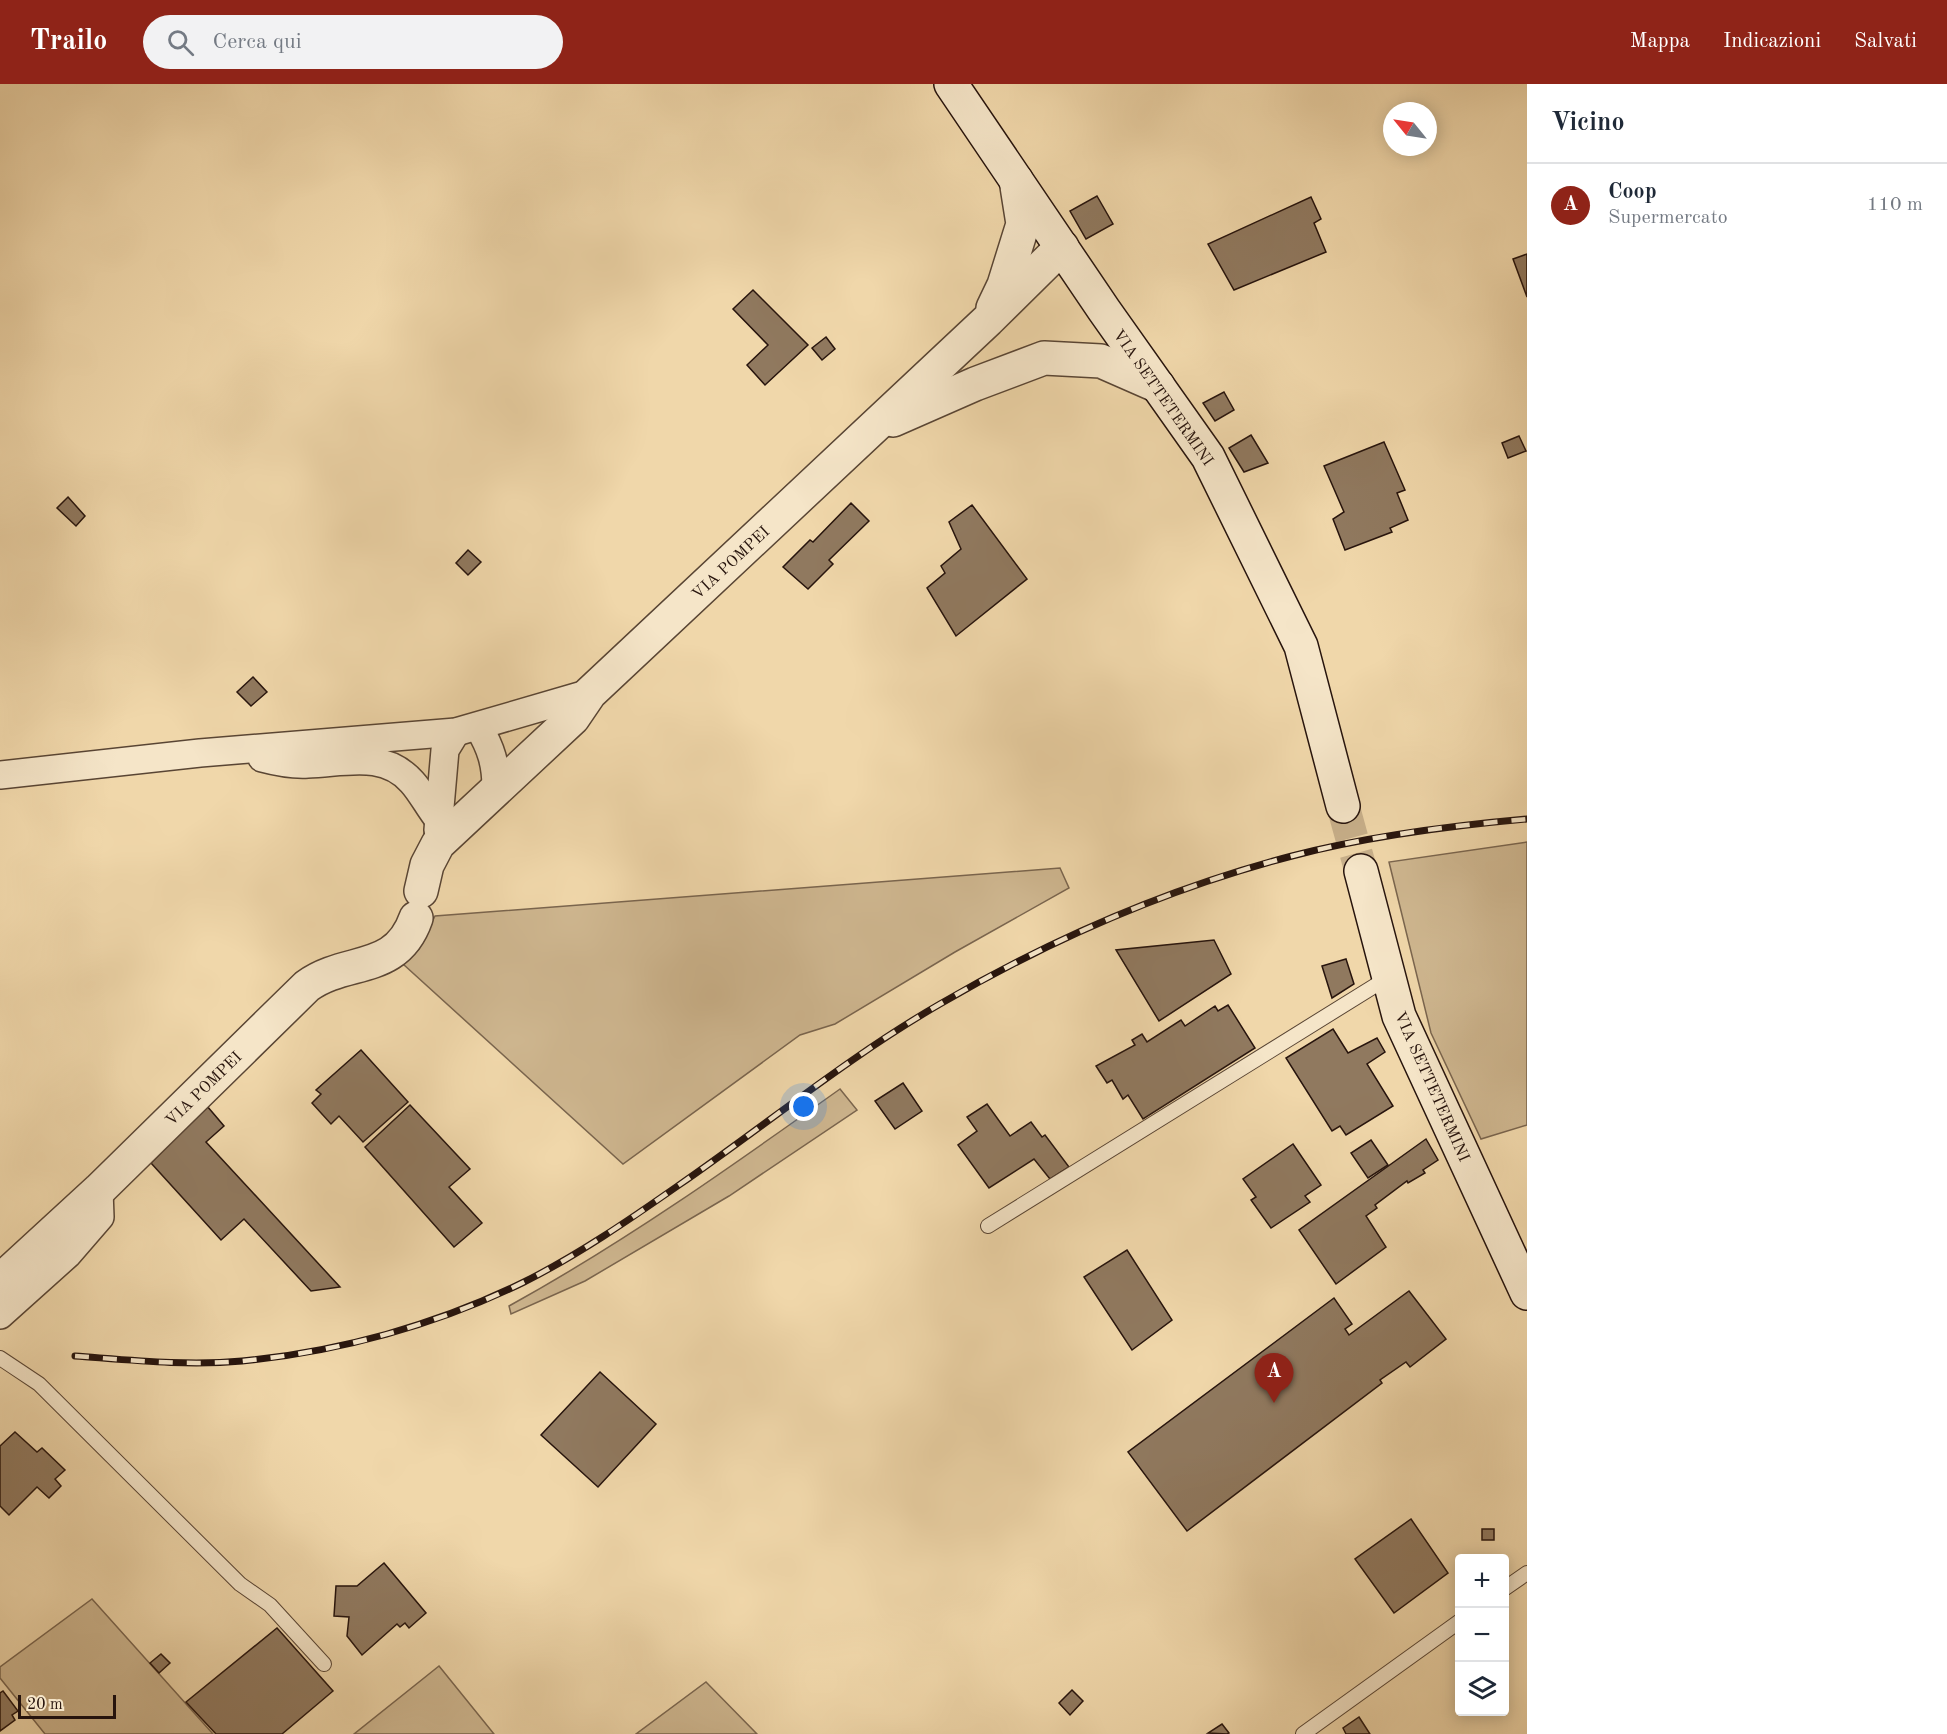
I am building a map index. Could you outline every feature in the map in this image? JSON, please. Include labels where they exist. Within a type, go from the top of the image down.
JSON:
[{"type":"street","name":"VIA SETTETERMINI","points":[[951,84],[1208,457],[1301,646],[1343,806]]},
{"type":"street","points":[[987,320],[1004,285],[1023,224],[1016,180]]},
{"type":"street","name":"VIA POMPEI","points":[[0,1281],[99,1190],[308,986],[332,974],[389,956],[404,942],[419,905],[427,865],[438,832],[496,788],[573,718],[591,693],[1062,247]]},
{"type":"street","points":[[870,431],[975,384],[1044,358],[1101,361],[1158,386]]},
{"type":"street","points":[[0,775],[200,753],[467,730],[591,693]]},
{"type":"street","points":[[467,730],[489,745],[496,766],[496,788]]},
{"type":"street","points":[[438,832],[445,750],[467,730]]},
{"type":"street","points":[[232,750],[287,764],[372,759],[391,766],[412,781],[438,832]]},
{"type":"street","name":"VIA SETTETERMINI","points":[[1361,871],[1399,1016],[1527,1293]]},
{"type":"street","points":[[0,1315],[68,1254],[100,1217],[99,1190]]},
{"type":"lane","points":[[988,1226],[1389,977]]},
{"type":"lane","points":[[0,1358],[39,1384],[240,1584],[270,1605],[324,1664]]},
{"type":"lane","points":[[1509,1586],[1527,1573]]},
{"type":"lane","points":[[1303,1734],[1455,1625]]},
{"type":"shaded area","points":[[1527,842],[1527,1125],[1481,1139],[1431,1033],[1389,862]]},
{"type":"shaded area","points":[[1060,868],[1069,888],[955,952],[835,1024],[800,1035],[623,1164],[403,964],[419,949],[435,916]]},
{"type":"shaded area","points":[[840,1089],[857,1110],[729,1196],[585,1281],[511,1314],[509,1306],[636,1230]]},
{"type":"shaded area","points":[[92,1599],[213,1734],[45,1734],[0,1678],[0,1667]]},
{"type":"shaded area","points":[[439,1666],[494,1734],[354,1734]]},
{"type":"shaded area","points":[[706,1682],[757,1734],[636,1734]]},
{"type":"building","points":[[1097,196],[1113,224],[1086,239],[1070,211]]},
{"type":"building","points":[[1311,197],[1321,219],[1314,223],[1326,252],[1234,290],[1208,244]]},
{"type":"building","points":[[1527,254],[1527,297],[1513,259]]},
{"type":"building","points":[[753,290],[808,345],[765,385],[747,365],[768,345],[733,309]]},
{"type":"building","points":[[826,337],[835,349],[822,360],[812,348]]},
{"type":"building","points":[[1224,392],[1234,410],[1215,421],[1203,403]]},
{"type":"building","points":[[1251,435],[1268,463],[1244,472],[1229,448]]},
{"type":"building","points":[[1519,436],[1526,451],[1508,458],[1502,443]]},
{"type":"building","points":[[1384,442],[1405,490],[1397,493],[1408,520],[1390,528],[1392,532],[1345,550],[1333,519],[1344,512],[1324,466]]},
{"type":"building","points":[[68,497],[85,516],[76,526],[57,508]]},
{"type":"building","points":[[851,503],[869,521],[829,560],[833,564],[808,589],[783,567],[810,540],[813,542]]},
{"type":"building","points":[[972,505],[1027,579],[956,636],[927,588],[945,573],[941,566],[961,549],[949,522]]},
{"type":"building","points":[[468,550],[481,562],[468,575],[456,563]]},
{"type":"building","points":[[253,677],[267,692],[251,706],[237,692]]},
{"type":"building","points":[[1214,940],[1231,974],[1159,1021],[1116,950]]},
{"type":"building","points":[[1346,959],[1354,984],[1332,998],[1322,966]]},
{"type":"building","points":[[1228,1005],[1255,1048],[1143,1119],[1128,1095],[1123,1099],[1112,1080],[1107,1083],[1096,1066],[1135,1045],[1132,1040],[1142,1034],[1147,1042],[1181,1020],[1185,1026],[1215,1006],[1218,1011]]},
{"type":"building","points":[[1333,1029],[1348,1053],[1377,1038],[1385,1052],[1367,1064],[1393,1106],[1346,1135],[1340,1126],[1332,1131],[1286,1058]]},
{"type":"building","points":[[361,1050],[408,1102],[363,1142],[339,1116],[331,1124],[312,1103],[321,1094],[316,1090]]},
{"type":"building","points":[[903,1083],[922,1111],[895,1129],[875,1101]]},
{"type":"building","points":[[987,1104],[1010,1136],[1031,1122],[1042,1137],[1045,1135],[1069,1167],[1050,1179],[1034,1159],[989,1188],[958,1145],[977,1131],[967,1117]]},
{"type":"building","points":[[410,1105],[470,1169],[449,1187],[482,1223],[454,1247],[365,1147]]},
{"type":"building","points":[[207,1106],[224,1126],[206,1142],[340,1287],[311,1291],[244,1219],[221,1240],[151,1163]]},
{"type":"building","points":[[1426,1139],[1438,1160],[1423,1170],[1425,1173],[1408,1183],[1407,1181],[1375,1205],[1377,1208],[1366,1216],[1386,1247],[1336,1284],[1299,1230]]},
{"type":"building","points":[[1371,1140],[1388,1165],[1368,1178],[1351,1153]]},
{"type":"building","points":[[1293,1144],[1321,1185],[1305,1196],[1310,1202],[1271,1228],[1251,1200],[1256,1197],[1243,1179]]},
{"type":"building","points":[[1127,1250],[1172,1320],[1132,1350],[1084,1277]]},
{"type":"building","points":[[1409,1291],[1446,1339],[1410,1367],[1406,1362],[1380,1380],[1382,1383],[1187,1531],[1128,1452],[1334,1298],[1352,1324],[1345,1329],[1349,1335]]},
{"type":"building","points":[[600,1372],[656,1424],[598,1487],[541,1435]]},
{"type":"building","points":[[15,1432],[37,1452],[42,1448],[65,1470],[55,1479],[61,1486],[49,1498],[37,1487],[9,1515],[0,1506],[0,1446]]},
{"type":"building","points":[[1411,1519],[1448,1573],[1394,1613],[1355,1559]]},
{"type":"building","points":[[1482,1529],[1494,1529],[1494,1540],[1482,1540]]},
{"type":"building","points":[[384,1563],[426,1613],[409,1628],[405,1623],[400,1627],[397,1624],[362,1655],[347,1636],[349,1617],[334,1616],[336,1586],[357,1586]]},
{"type":"building","points":[[277,1628],[333,1691],[282,1734],[216,1734],[186,1702]]},
{"type":"building","points":[[161,1654],[170,1663],[159,1673],[150,1663]]},
{"type":"building","points":[[1072,1690],[1083,1701],[1070,1715],[1059,1703]]},
{"type":"building","points":[[3,1691],[18,1711],[12,1715],[15,1720],[0,1731],[0,1693]]},
{"type":"building","points":[[1359,1717],[1370,1734],[1346,1734],[1343,1728]]},
{"type":"building","points":[[1222,1724],[1229,1733],[1208,1733]]},
{"type":"tunnel","points":[[1343,806],[1361,871]]},
{"type":"railway","points":[[75,1356],[158,1362],[242,1361],[314,1351],[422,1324],[524,1282],[584,1249],[660,1198],[873,1046],[940,1004],[1067,937],[1156,900],[1292,856],[1409,833],[1527,819]]},
{"type":"place","name":"Coop","points":[[1274,1403]]}]
